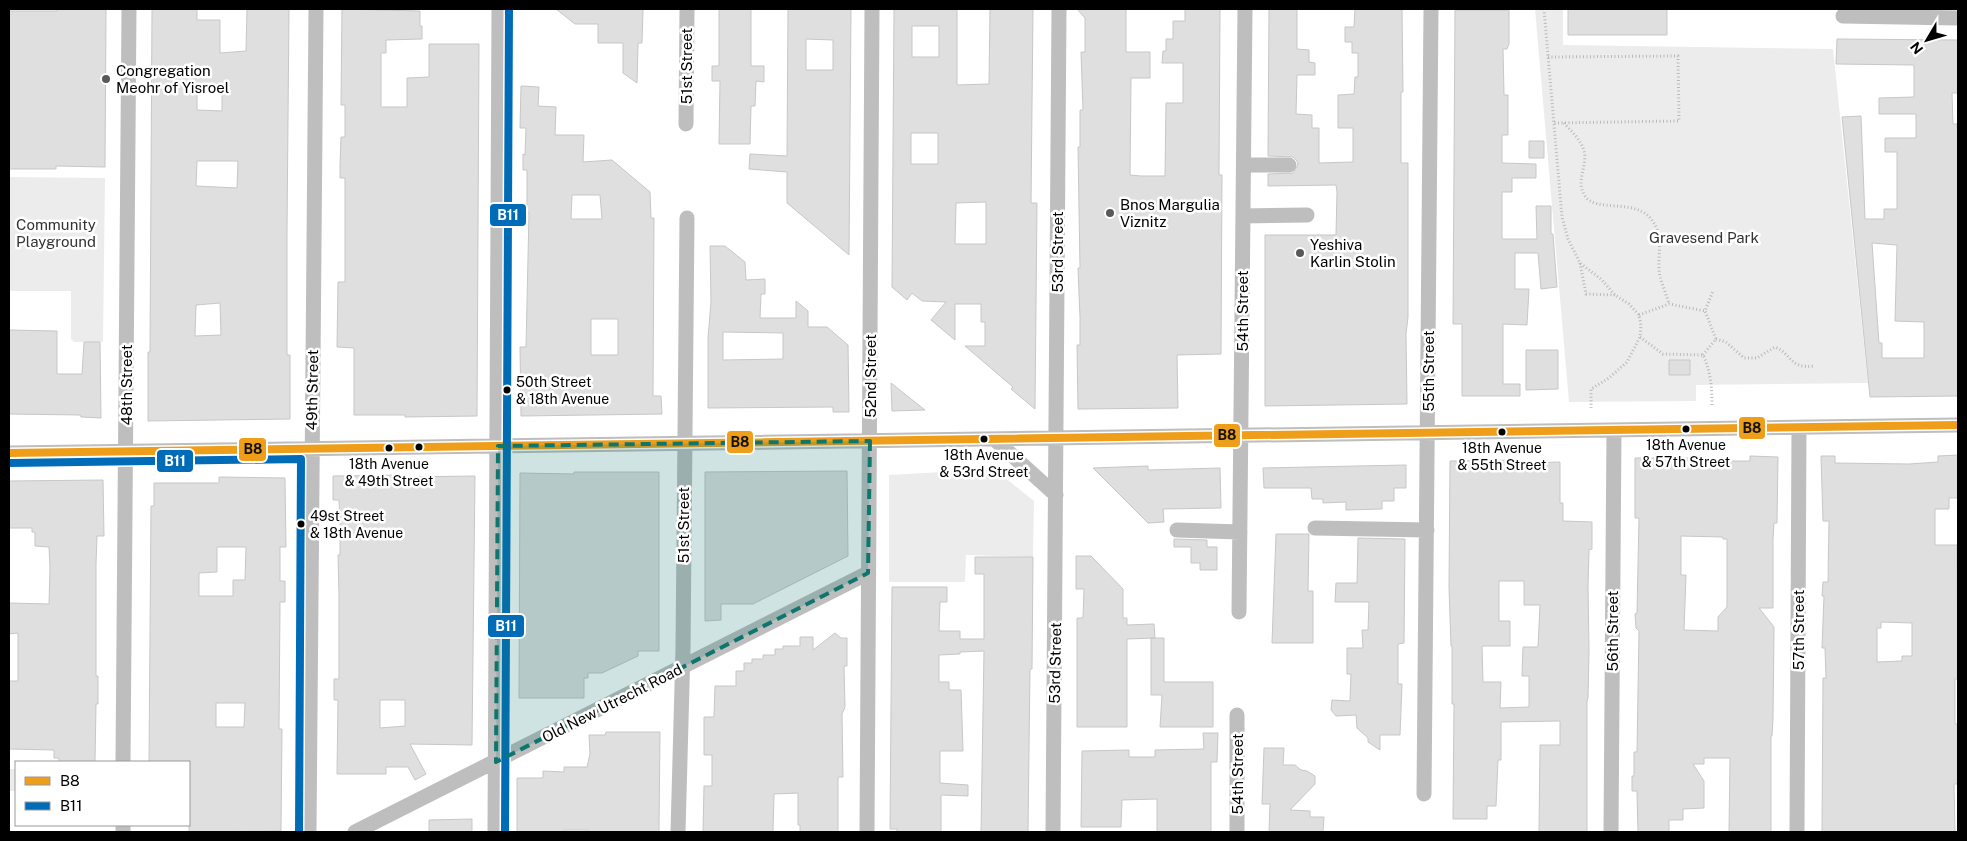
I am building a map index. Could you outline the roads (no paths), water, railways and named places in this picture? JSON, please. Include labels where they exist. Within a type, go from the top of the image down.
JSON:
[{"type":"street","name":"48th Street","points":[[123,761],[129,9]]},
{"type":"street","name":"49th Street","points":[[309,832],[316,9]]},
{"type":"street","points":[[495,832],[499,9]]},
{"type":"street","name":"51st Street","points":[[686,124],[687,9]]},
{"type":"street","name":"52nd Street","points":[[867,832],[872,9]]},
{"type":"street","name":"53rd Street","points":[[1053,832],[1059,9]]},
{"type":"street","name":"54th Street","points":[[1239,612],[1245,9]]},
{"type":"street","name":"55th Street","points":[[1424,794],[1431,9]]},
{"type":"street","points":[[1843,16],[1958,18]]},
{"type":"street","points":[[1244,165],[1288,165]]},
{"type":"street","points":[[1243,216],[1307,215]]},
{"type":"street","name":"51st Street","points":[[678,832],[682,668],[687,218]]},
{"type":"street","points":[[9,453],[1958,426]]},
{"type":"street","name":"57th Street","points":[[1797,832],[1799,428]]},
{"type":"street","name":"56th Street","points":[[1611,832],[1614,430]]},
{"type":"street","points":[[994,439],[1056,495]]},
{"type":"street","points":[[1315,528],[1427,530]]},
{"type":"street","points":[[1177,530],[1240,532]]},
{"type":"street","name":"Old New Utrecht Road","points":[[355,832],[868,573]]},
{"type":"street","name":"54th Street","points":[[1237,716],[1238,832]]},
{"type":"place","name":"Congregation Meohr of Yisroel","points":[[106,79]]},
{"type":"place","name":"Bnos Margulia Viznitz","points":[[1110,213]]},
{"type":"place","name":"Yeshiva Karlin Stolin","points":[[1300,253]]},
{"type":"place","name":"50th Street & 18th Avenue","points":[[507,390]]},
{"type":"place","name":"18th Avenue & 57th Street","points":[[1686,429]]},
{"type":"place","name":"18th Avenue & 55th Street","points":[[1502,432]]},
{"type":"place","name":"18th Avenue & 53rd Street","points":[[984,439]]},
{"type":"place","name":"18th Avenue & 49th Street","points":[[389,448]]},
{"type":"place","name":"49st Street & 18th Avenue","points":[[301,524]]},
{"type":"park label","name":"Community Playground","points":[[56,232]]},
{"type":"park label","name":"Gravesend Park","points":[[1704,237]]}]
